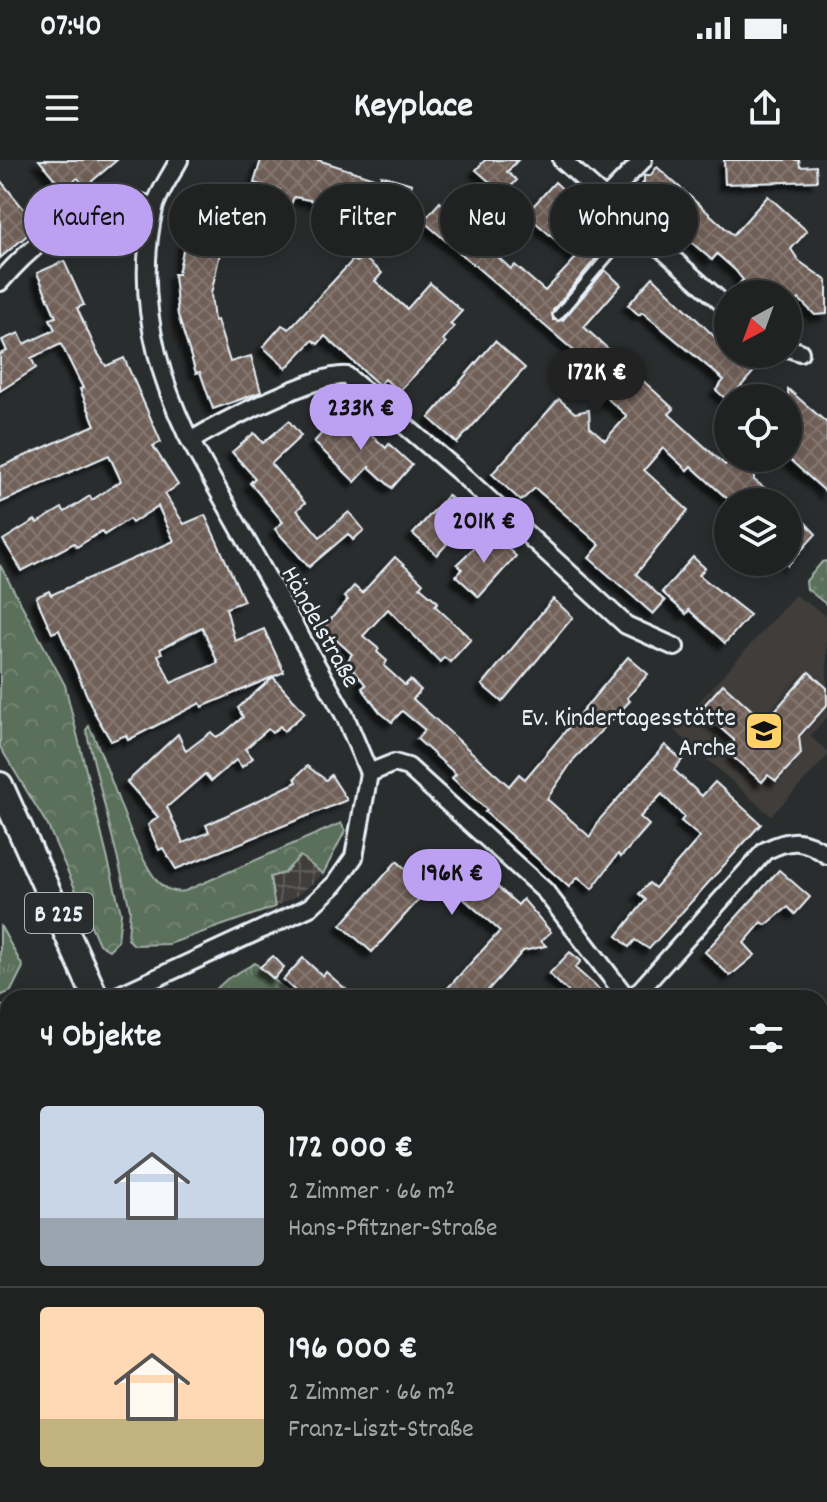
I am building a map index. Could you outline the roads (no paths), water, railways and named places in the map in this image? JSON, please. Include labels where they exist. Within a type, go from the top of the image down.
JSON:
[{"type":"main road","name":"B 225","points":[[0,785],[92,990]]},
{"type":"street","name":"Händelstraße","points":[[130,990],[310,907],[335,884],[354,857],[366,805],[369,773],[345,716],[191,441],[169,397],[156,358],[146,267],[154,206],[179,160]]},
{"type":"street","points":[[562,160],[588,184]]},
{"type":"street","points":[[620,184],[643,160]]},
{"type":"street","points":[[0,282],[14,265],[74,218],[126,201],[154,206]]},
{"type":"street","points":[[671,256],[714,295]]},
{"type":"street","points":[[191,441],[215,425],[308,385],[338,375],[347,376],[458,471],[626,625],[675,647]]},
{"type":"street","points":[[369,773],[394,763],[408,767],[545,891],[621,990]]},
{"type":"street","points":[[640,990],[765,851],[784,841],[794,840],[804,841],[827,855]]},
{"type":"lane","points":[[558,315],[609,256]]},
{"type":"place","name":"Ev. Kindertagesstätte Arche","points":[[764,731]]}]
